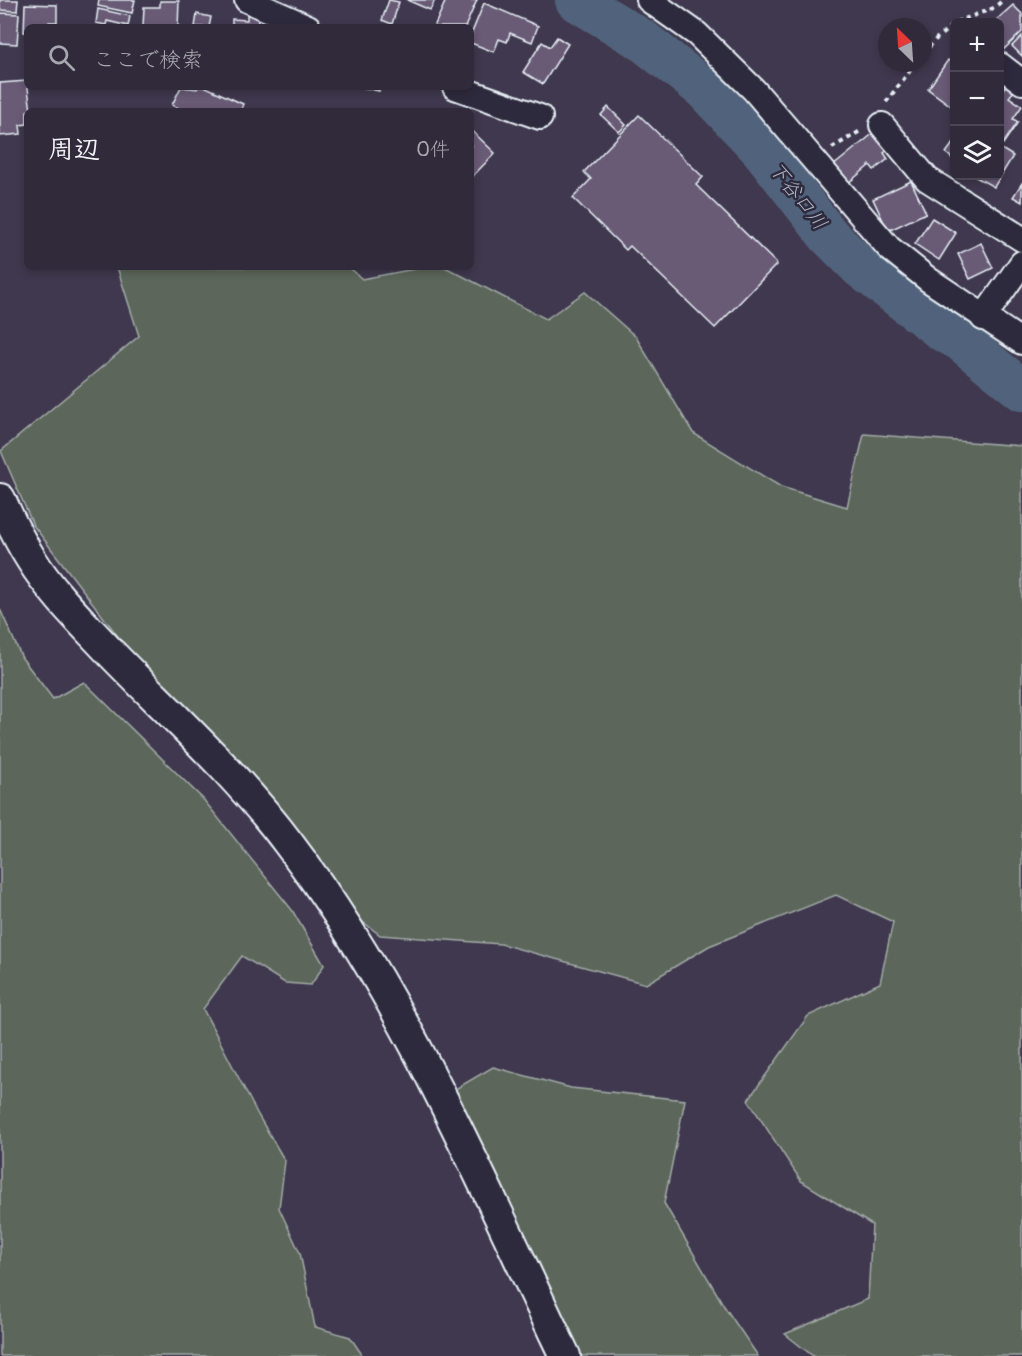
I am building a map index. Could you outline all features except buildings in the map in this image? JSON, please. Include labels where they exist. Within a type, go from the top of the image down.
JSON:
[{"type":"street","points":[[247,0],[301,24]]},
{"type":"street","points":[[649,0],[697,34],[754,90],[889,248],[929,280],[1022,342]]},
{"type":"street","points":[[1004,69],[1022,82]]},
{"type":"street","points":[[464,90],[540,117]]},
{"type":"street","points":[[882,125],[927,178],[1022,239]]},
{"type":"street","points":[[983,318],[1022,263]]},
{"type":"street","points":[[0,499],[31,559],[56,595],[223,767],[288,843],[355,939],[405,1029],[455,1127],[565,1356]]},
{"type":"path","points":[[968,18],[994,8],[1003,0]]},
{"type":"path","points":[[932,44],[950,27]]},
{"type":"green space","points":[[118,270],[352,270],[362,279],[409,270],[451,270],[546,319],[585,292],[636,337],[693,433],[781,487],[847,507],[864,434],[1022,446],[1022,1356],[813,1356],[785,1334],[868,1299],[872,1225],[801,1181],[748,1100],[808,1016],[880,983],[893,922],[836,895],[709,946],[646,984],[501,944],[380,935],[363,922],[260,787],[124,644],[33,525],[1,451],[139,336]]},
{"type":"green space","points":[[0,609],[22,658],[53,699],[84,682],[203,799],[292,910],[324,965],[311,985],[285,983],[242,956],[203,1009],[258,1115],[285,1161],[279,1208],[300,1253],[315,1327],[350,1337],[363,1356],[0,1356]]},
{"type":"green space","points":[[493,1067],[571,1088],[685,1100],[664,1203],[724,1306],[758,1356],[574,1356],[445,1095]]},
{"type":"waterway","name":"下谷口川","points":[[576,0],[642,40],[704,89],[762,150],[829,236],[860,267],[943,331],[960,340],[1022,390]]}]
